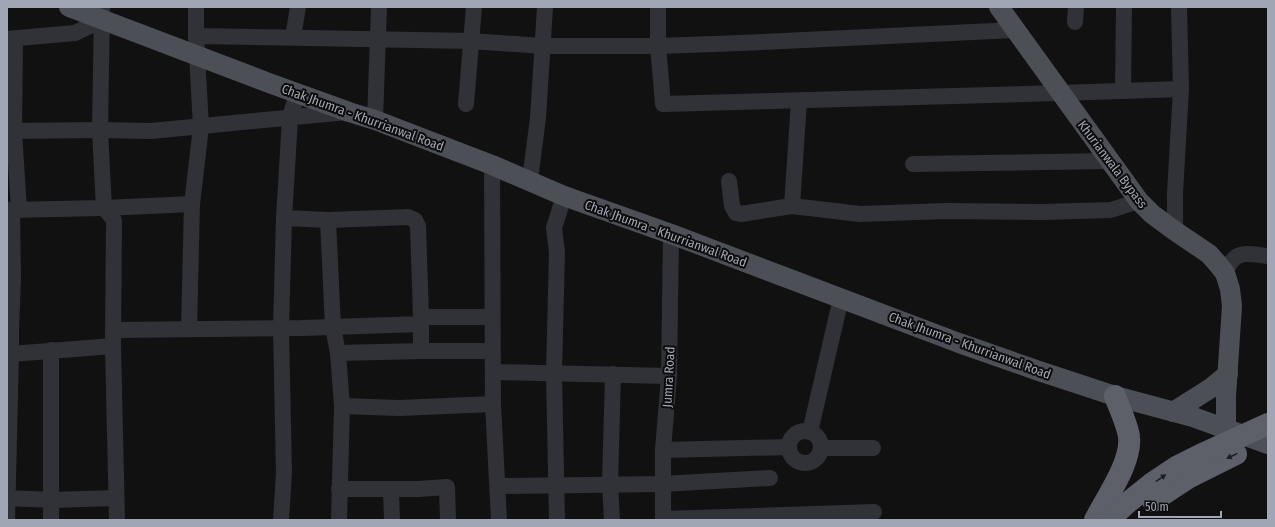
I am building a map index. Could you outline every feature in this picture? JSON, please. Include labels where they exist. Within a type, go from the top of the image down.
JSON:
[{"type":"highway","points":[[1095,520],[1121,472],[1127,455],[1129,437],[1115,396]]},
{"type":"highway","points":[[1109,520],[1151,484],[1178,466],[1256,435]]},
{"type":"highway","points":[[1131,520],[1157,498],[1256,435]]},
{"type":"main road","name":"Chak Jhumra - Khurrianwal Road","points":[[69,7],[102,13],[196,45],[297,93],[375,120],[530,180],[564,196],[671,234],[959,343],[1115,396],[1256,435]]},
{"type":"main road","name":"Khurianwala Bypass","points":[[999,7],[1060,93],[1140,201],[1152,214],[1174,231],[1209,254],[1225,273],[1230,289],[1232,306],[1228,374],[1256,435]]},
{"type":"main road","points":[[1173,412],[1211,388],[1228,374]]},
{"type":"street","points":[[188,329],[192,204],[201,127],[196,45],[196,7]]},
{"type":"street","points":[[293,37],[298,7]]},
{"type":"street","points":[[375,120],[379,7]]},
{"type":"street","points":[[466,104],[470,40],[474,7]]},
{"type":"street","points":[[530,180],[538,118],[545,7]]},
{"type":"street","points":[[658,7],[658,46],[663,104],[1060,93],[1181,88]]},
{"type":"street","points":[[1123,91],[1124,7]]},
{"type":"street","points":[[1174,231],[1181,88],[1179,7]]},
{"type":"street","points":[[8,520],[7,498],[11,354],[9,330],[13,279],[13,210],[10,132],[11,39],[75,33],[102,13]]},
{"type":"street","points":[[102,13],[100,130],[104,208],[114,220],[113,338],[117,520]]},
{"type":"street","points":[[196,45],[293,37],[470,40],[543,46],[658,46],[1015,30]]},
{"type":"street","points":[[281,520],[284,473],[281,328],[284,218],[290,118],[297,93]]},
{"type":"street","points":[[792,206],[799,101]]},
{"type":"street","points":[[10,132],[100,130],[151,131],[349,112]]},
{"type":"street","points":[[913,164],[1110,160]]},
{"type":"street","points":[[492,165],[493,404],[499,520]]},
{"type":"street","points":[[729,181],[732,206],[736,213],[741,214],[792,206],[860,214],[946,211],[1043,212],[1111,210],[1140,201]]},
{"type":"street","points":[[557,520],[554,373],[557,252],[554,228],[564,196]]},
{"type":"street","points":[[13,210],[192,204]]},
{"type":"street","points":[[284,218],[328,220],[408,217],[415,220],[418,226],[421,351]]},
{"type":"street","points":[[328,220],[333,327],[338,353],[342,406],[339,520]]},
{"type":"street","name":"Jumra Road","points":[[663,520],[662,484],[663,450],[669,376],[671,234]]},
{"type":"street","points":[[1225,273],[1229,264],[1240,254],[1245,253],[1268,256]]},
{"type":"street","points":[[810,432],[841,298]]},
{"type":"street","points":[[11,354],[51,350],[113,338],[188,329],[333,327],[492,317]]},
{"type":"street","points":[[51,350],[51,520]]},
{"type":"street","points":[[338,353],[492,351]]},
{"type":"street","points":[[493,372],[669,376]]},
{"type":"street","points":[[612,520],[610,484],[613,374]]},
{"type":"street","points":[[342,406],[399,408],[493,404]]},
{"type":"street","points":[[800,432],[810,432],[817,436],[822,448],[816,459],[805,463],[799,462],[794,458],[790,453],[790,447],[791,440],[800,432]]},
{"type":"street","points":[[663,450],[790,447]]},
{"type":"street","points":[[822,448],[873,448]]},
{"type":"street","points":[[498,486],[662,484],[770,478]]},
{"type":"street","points":[[339,489],[391,490],[447,487],[448,520]]},
{"type":"street","points":[[391,490],[392,520]]},
{"type":"street","points":[[7,498],[52,500],[116,498]]},
{"type":"street","points":[[663,520],[874,512]]}]
